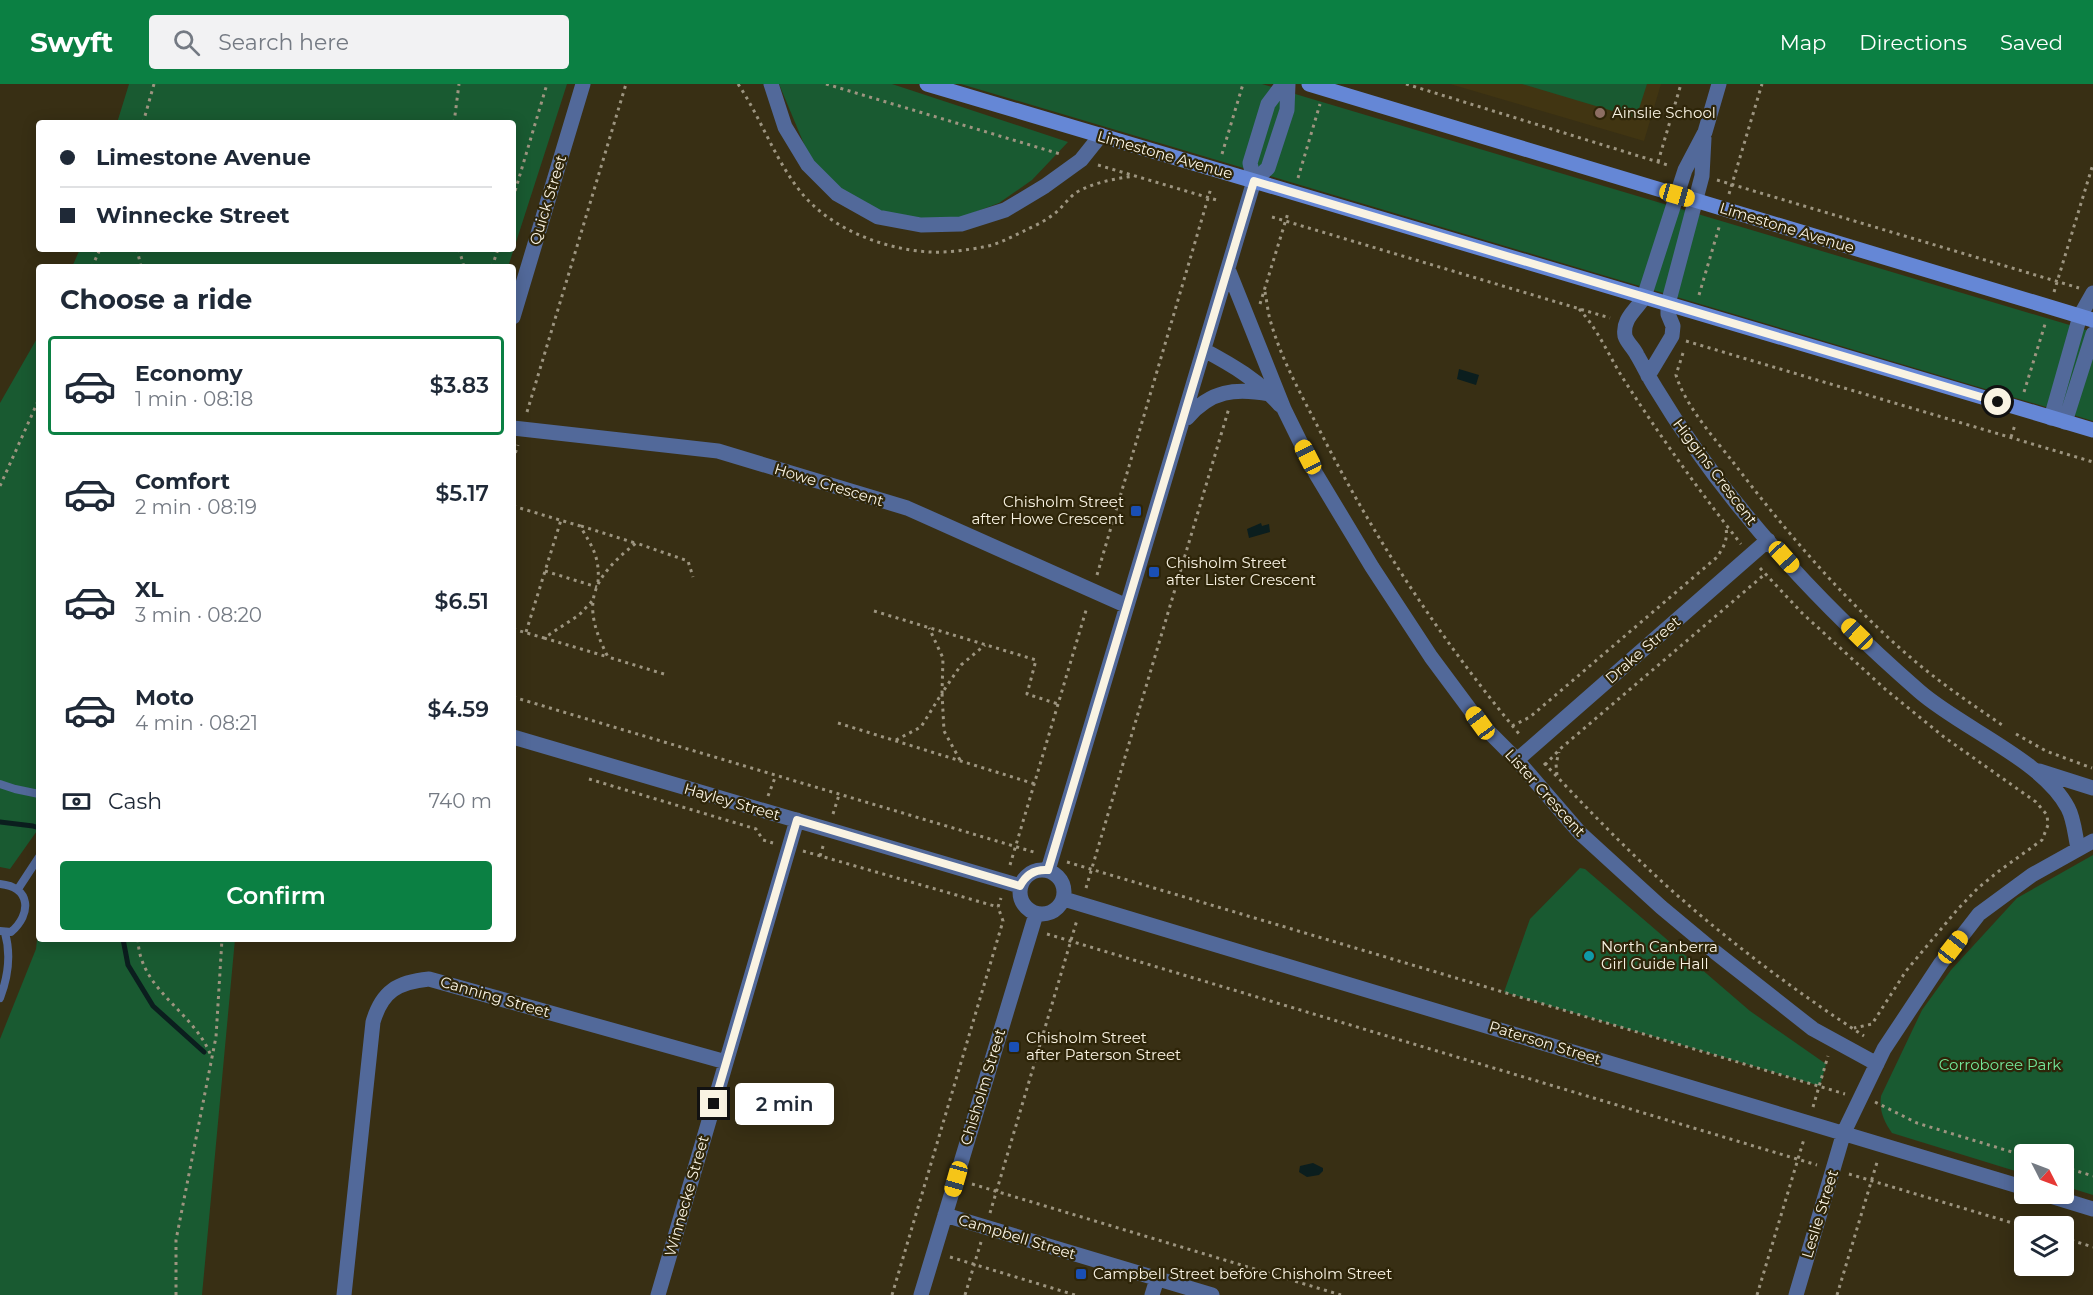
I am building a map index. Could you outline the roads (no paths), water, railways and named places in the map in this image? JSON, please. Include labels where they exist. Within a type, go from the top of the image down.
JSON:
[{"type":"main road","name":"Limestone Avenue","points":[[927,84],[2093,430]]},
{"type":"main road","name":"Limestone Avenue","points":[[1309,84],[2087,318]]},
{"type":"street","name":"Quick Street","points":[[516,307],[583,84]]},
{"type":"street","points":[[771,84],[785,127],[808,165],[837,194],[878,217],[921,225],[961,224],[1005,210],[1045,186],[1081,160],[1101,135]]},
{"type":"street","points":[[1050,864],[1013,884],[1024,906],[1036,914],[1050,914],[1061,905],[1064,899],[1064,885],[1050,864],[1254,181],[1250,162],[1268,104],[1286,84]]},
{"type":"street","points":[[1648,376],[1679,338],[1668,314],[1668,304],[1702,176],[1705,132],[1719,84]]},
{"type":"street","name":"Higgins Crescent","points":[[1705,132],[1685,170],[1644,297],[1627,319],[1625,335],[1648,376],[1698,452],[1768,540],[1831,609],[1883,660],[1938,708],[2036,770],[2057,791],[2069,809],[2078,848]]},
{"type":"street","name":"Lister Crescent","points":[[1228,269],[1284,409],[1316,474],[1372,567],[1431,657],[1480,723],[1517,760],[1580,833],[1661,907],[1813,1029],[1877,1064]]},
{"type":"street","points":[[2058,420],[2087,318],[2089,292]]},
{"type":"street","points":[[2058,420],[2093,334]]},
{"type":"street","name":"Lister Crescent","points":[[1204,350],[1241,370],[1284,409]]},
{"type":"street","points":[[1183,423],[1199,405],[1219,394],[1235,391],[1270,394]]},
{"type":"street","name":"Howe Crescent","points":[[518,429],[718,451],[907,508],[1127,606]]},
{"type":"street","name":"Drake Street","points":[[1517,760],[1768,540]]},
{"type":"street","name":"Hayley Street","points":[[516,738],[1013,884]]},
{"type":"street","name":"Higgins Crescent","points":[[2036,770],[2093,788]]},
{"type":"street","name":"Winnecke Street","points":[[658,1295],[797,820]]},
{"type":"street","points":[[1844,1132],[1884,1049],[1941,963],[1979,914],[2032,875],[2093,841]]},
{"type":"street","name":"Paterson Street","points":[[1064,899],[2014,1185]]},
{"type":"street","name":"Chisholm Street","points":[[921,1295],[1036,914]]},
{"type":"street","name":"Canning Street","points":[[344,1295],[373,1022],[377,1006],[388,992],[412,981],[429,979],[726,1062]]},
{"type":"street","name":"Leslie Street","points":[[1796,1295],[1844,1132]]},
{"type":"street","points":[[2074,1203],[2093,1209]]},
{"type":"street","name":"Campbell Street","points":[[945,1215],[1212,1295]]},
{"type":"street","points":[[1152,1295],[1157,1279]]},
{"type":"lane","points":[[0,784],[36,793]]},
{"type":"lane","points":[[18,889],[36,862]]},
{"type":"lane","points":[[0,884],[18,889],[24,900],[25,915],[11,932],[2,932],[9,947],[6,983],[0,998]]},
{"type":"water","points":[[1459,369],[1479,375],[1476,385],[1457,379]]},
{"type":"water","points":[[1261,523],[1262,526],[1269,524],[1270,532],[1249,538],[1247,529]]},
{"type":"water","points":[[1313,1163],[1323,1168],[1319,1175],[1307,1177],[1299,1172],[1300,1166]]},
{"type":"waterway","points":[[0,822],[36,827]]},
{"type":"waterway","points":[[124,942],[128,965],[153,1006],[204,1052]]},
{"type":"place","name":"Ainslie School","points":[[1600,113]]},
{"type":"place","name":"Chisholm Street after Howe Crescent","points":[[1136,511]]},
{"type":"place","name":"Chisholm Street after Lister Crescent","points":[[1154,572]]},
{"type":"place","name":"North Canberra Girl Guide Hall","points":[[1589,956]]},
{"type":"place","name":"Chisholm Street after Paterson Street","points":[[1014,1047]]},
{"type":"place","name":"Campbell Street before Chisholm Street","points":[[1081,1274]]},
{"type":"park label","name":"Corroboree Park","points":[[2000,1065]]}]
